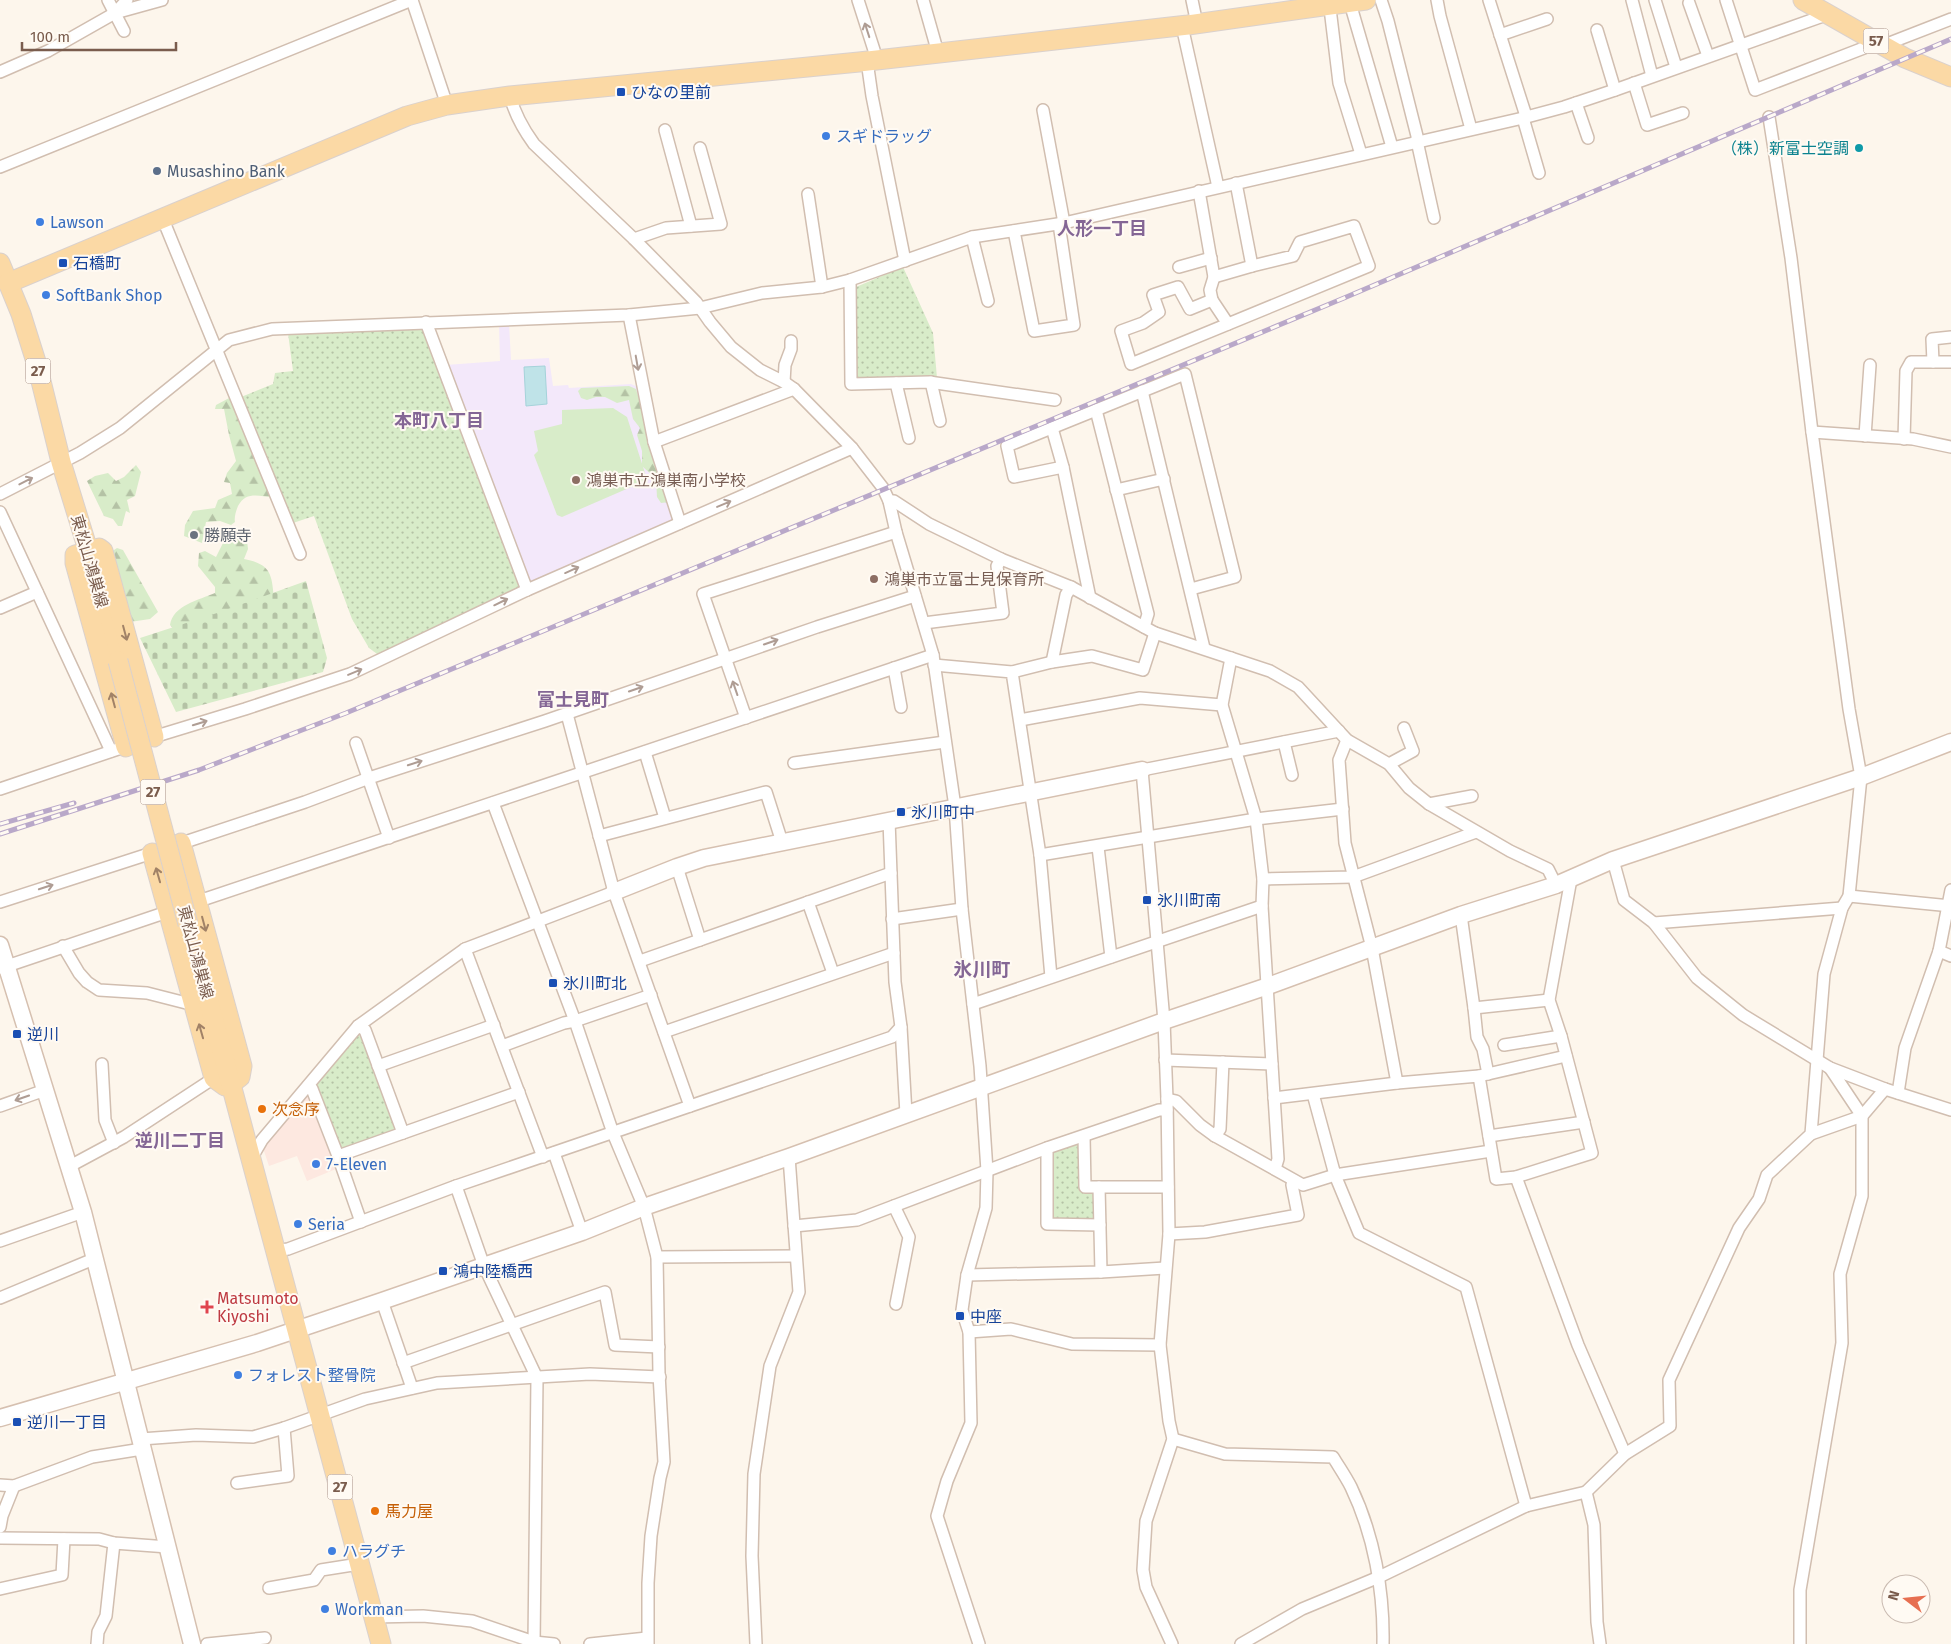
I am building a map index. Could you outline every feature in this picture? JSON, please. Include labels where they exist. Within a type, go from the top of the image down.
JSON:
[{"type":"main road","name":"57","points":[[1803,0],[1905,58],[1951,76]]},
{"type":"main road","points":[[4,284],[407,116],[447,106],[510,96],[871,60],[1190,25],[1330,3],[1358,1]]},
{"type":"main road","name":"東松山鴻巣線","points":[[0,263],[4,284],[21,314],[37,365],[61,462],[88,550],[188,924],[223,1081],[251,1159],[381,1644]]},
{"type":"main road","points":[[119,749],[75,563],[75,555],[88,550],[99,548],[103,551],[154,737]]},
{"type":"main road","points":[[152,853],[194,1006],[223,1081],[240,1077],[242,1066],[181,843]]},
{"type":"street","points":[[108,0],[124,31]]},
{"type":"street","points":[[115,13],[127,0]]},
{"type":"street","points":[[0,72],[48,51],[115,13],[162,0]]},
{"type":"street","points":[[0,167],[412,0],[447,106]]},
{"type":"street","points":[[858,0],[874,50],[871,60],[872,96],[905,261]]},
{"type":"street","points":[[924,0],[938,53]]},
{"type":"street","points":[[1192,0],[1190,25],[1218,187]]},
{"type":"street","points":[[1381,0],[1417,136],[1434,218]]},
{"type":"street","points":[[1437,0],[1472,129]]},
{"type":"street","points":[[1489,0],[1525,117],[1539,173]]},
{"type":"street","points":[[1632,0],[1652,76]]},
{"type":"street","points":[[1655,0],[1676,67]]},
{"type":"street","points":[[1726,0],[1755,90],[1869,46],[1892,42],[1951,20]]},
{"type":"street","points":[[1358,1],[1392,147]]},
{"type":"street","points":[[1330,3],[1339,83],[1361,154]]},
{"type":"street","points":[[1689,3],[1708,56]]},
{"type":"street","points":[[0,494],[80,453],[120,428],[229,340],[272,329],[628,315],[700,308],[762,293],[822,287],[850,280],[972,237],[1061,223],[1525,117],[1614,90],[1823,16],[1825,13]]},
{"type":"street","points":[[1500,35],[1547,20]]},
{"type":"street","points":[[1597,30],[1614,90]]},
{"type":"street","points":[[1634,83],[1646,125],[1683,113]]},
{"type":"street","points":[[510,96],[514,112],[534,144],[634,239],[696,302],[731,347],[760,370],[794,389],[852,448],[881,484],[889,500],[896,532],[934,660],[954,808],[962,909],[974,1004],[981,1087],[987,1171],[986,1208],[967,1275],[962,1310],[969,1332],[971,1423],[947,1482],[937,1516],[978,1644]]},
{"type":"street","points":[[1576,103],[1588,138]]},
{"type":"street","points":[[1014,231],[1034,331],[1074,325],[1061,223],[1043,110]]},
{"type":"street","points":[[1769,117],[1791,258],[1849,709],[1861,777],[1848,896],[1842,908],[1824,974],[1811,1134]]},
{"type":"street","points":[[665,130],[691,226]]},
{"type":"street","points":[[634,239],[666,228],[720,224],[700,148]]},
{"type":"street","points":[[1236,183],[1252,266]]},
{"type":"street","points":[[1199,191],[1214,278],[1210,290],[1212,300],[1228,324]]},
{"type":"street","points":[[808,194],[822,287]]},
{"type":"street","points":[[162,217],[300,554]]},
{"type":"street","points":[[1212,300],[1190,308],[1178,287],[1153,295],[1159,312],[1143,323],[1121,331],[1131,364],[1369,266],[1354,226],[1300,242],[1293,256],[1214,278]]},
{"type":"street","points":[[972,237],[988,301]]},
{"type":"street","points":[[1179,267],[1211,258]]},
{"type":"street","points":[[850,280],[851,384],[931,382],[1055,400]]},
{"type":"street","points":[[628,315],[654,442],[680,523]]},
{"type":"street","points":[[426,322],[527,590]]},
{"type":"street","points":[[1933,362],[1932,339],[1951,337]]},
{"type":"street","points":[[784,382],[785,365],[791,349],[791,341]]},
{"type":"street","points":[[1904,439],[1906,371],[1912,362],[1951,362]]},
{"type":"street","points":[[1865,436],[1870,365]]},
{"type":"street","points":[[1063,467],[1014,477],[1007,446],[1185,374],[1235,577],[1190,589]]},
{"type":"street","points":[[931,382],[940,421]]},
{"type":"street","points":[[896,383],[909,438]]},
{"type":"street","points":[[654,442],[794,389]]},
{"type":"street","points":[[1142,391],[1204,648]]},
{"type":"street","points":[[1096,410],[1148,614],[1144,627]]},
{"type":"street","points":[[1052,428],[1063,467],[1090,598]]},
{"type":"street","points":[[1812,432],[1904,439],[1951,447]]},
{"type":"street","points":[[0,789],[350,674],[527,590],[852,448]]},
{"type":"street","points":[[1116,490],[1164,478]]},
{"type":"street","points":[[889,500],[894,501],[929,524],[1001,559],[1071,587],[1154,633],[1270,671],[1298,687],[1348,740],[1389,764],[1409,788],[1429,804],[1510,851],[1548,869],[1563,882]]},
{"type":"street","points":[[0,512],[37,592],[119,749]]},
{"type":"street","points":[[746,718],[703,594],[896,532]]},
{"type":"street","points":[[924,623],[1003,613],[997,566],[1001,559]]},
{"type":"street","points":[[1052,662],[1066,595],[1071,587]]},
{"type":"street","points":[[0,608],[37,592]]},
{"type":"street","points":[[0,902],[305,802],[369,778],[567,714],[817,627],[916,596]]},
{"type":"street","points":[[3,968],[63,946],[894,668],[934,660],[1012,672],[1052,662],[1092,656],[1143,670],[1154,633]]},
{"type":"street","points":[[1231,658],[1222,705],[1256,819],[1263,879],[1262,906],[1278,1159],[1275,1169]]},
{"type":"street","points":[[894,668],[900,707]]},
{"type":"street","points":[[1012,672],[1040,855],[1051,977]]},
{"type":"street","points":[[1020,720],[1140,698],[1222,705]]},
{"type":"street","points":[[567,714],[614,892],[690,1106]]},
{"type":"street","points":[[1389,764],[1413,751],[1404,728]]},
{"type":"street","points":[[251,1159],[262,1140],[358,1026],[465,949],[676,867],[704,858],[1338,731]]},
{"type":"street","points":[[1348,740],[1339,760],[1345,843],[1372,948],[1397,1083]]},
{"type":"street","points":[[794,763],[945,742]]},
{"type":"street","points":[[1284,742],[1292,775]]},
{"type":"street","points":[[0,1418],[126,1382],[382,1302],[582,1232],[644,1207],[789,1157],[1164,1021],[1268,986],[1461,915],[1563,882],[1613,860],[1861,777],[1951,742]]},
{"type":"street","points":[[356,743],[389,838]]},
{"type":"street","points":[[645,752],[665,818]]},
{"type":"street","points":[[1142,770],[1164,1021],[1168,1234],[1160,1345],[1173,1439],[1146,1521],[1143,1570],[1146,1587],[1172,1644]]},
{"type":"street","points":[[599,836],[766,792],[782,842]]},
{"type":"street","points":[[1429,804],[1472,796]]},
{"type":"street","points":[[493,803],[575,1022],[613,1133],[644,1207],[657,1257],[664,1462],[652,1536],[648,1584],[648,1641],[590,1644]]},
{"type":"street","points":[[1040,855],[1098,847],[1148,836],[1256,819],[1343,809]]},
{"type":"street","points":[[889,820],[895,982],[901,1027],[906,1114]]},
{"type":"street","points":[[1263,879],[1353,876],[1476,832]]},
{"type":"street","points":[[1098,847],[1111,956]]},
{"type":"street","points":[[1613,860],[1624,900],[1654,923],[1698,978],[1744,1015],[1830,1068],[1885,1089],[1951,1110]]},
{"type":"street","points":[[676,867],[700,940]]},
{"type":"street","points":[[640,961],[892,873]]},
{"type":"street","points":[[1461,915],[1477,1037],[1483,1049],[1483,1075],[1489,1136],[1496,1179],[1516,1176],[1592,1152],[1561,1036],[1549,1000],[1563,882]]},
{"type":"street","points":[[1898,1093],[1905,1048],[1939,951],[1951,890]]},
{"type":"street","points":[[1848,896],[1949,906]]},
{"type":"street","points":[[808,902],[833,974]]},
{"type":"street","points":[[974,1004],[1262,906]]},
{"type":"street","points":[[1654,923],[1842,908]]},
{"type":"street","points":[[892,919],[962,909]]},
{"type":"street","points":[[0,945],[3,968],[70,1166],[96,1258],[192,1644]]},
{"type":"street","points":[[63,946],[79,973],[87,982],[99,990],[147,993],[194,1006]]},
{"type":"street","points":[[465,949],[543,1157]]},
{"type":"street","points":[[1939,951],[1951,956]]},
{"type":"street","points":[[664,1032],[894,953]]},
{"type":"street","points":[[502,1046],[564,1023],[575,1022],[652,995]]},
{"type":"street","points":[[1474,1008],[1549,1000]]},
{"type":"street","points":[[378,1066],[494,1025]]},
{"type":"street","points":[[358,1026],[365,1030],[403,1133]]},
{"type":"street","points":[[275,1251],[288,1249],[456,1186],[884,1041],[892,1037],[901,1027]]},
{"type":"street","points":[[1504,1045],[1561,1036]]},
{"type":"street","points":[[1274,1098],[1483,1075],[1566,1056]]},
{"type":"street","points":[[1165,1060],[1272,1064]]},
{"type":"street","points":[[1215,1136],[1220,1130],[1223,1062]]},
{"type":"street","points":[[102,1064],[105,1120],[114,1143]]},
{"type":"street","points":[[1800,1644],[1800,1590],[1842,1343],[1840,1274],[1862,1196],[1862,1116],[1830,1068]]},
{"type":"street","points":[[70,1166],[223,1081]]},
{"type":"street","points":[[308,1086],[312,1089],[361,1222]]},
{"type":"street","points":[[1241,1644],[1302,1609],[1379,1576],[1526,1506],[1586,1492],[1625,1454],[1670,1426],[1669,1380],[1739,1228],[1759,1198],[1767,1175],[1811,1134],[1862,1116],[1885,1089]]},
{"type":"street","points":[[0,1106],[45,1090]]},
{"type":"street","points":[[338,1156],[519,1092]]},
{"type":"street","points":[[1313,1094],[1335,1175],[1359,1233],[1466,1287],[1526,1506]]},
{"type":"street","points":[[794,1226],[857,1220],[1047,1148],[1159,1110],[1167,1104],[1176,1101],[1200,1125],[1215,1136],[1303,1185],[1335,1175],[1491,1150]]},
{"type":"street","points":[[1489,1136],[1584,1122]]},
{"type":"street","points":[[1084,1136],[1085,1187],[1168,1187]]},
{"type":"street","points":[[1047,1148],[1047,1224],[1100,1225]]},
{"type":"street","points":[[554,1153],[582,1232]]},
{"type":"street","points":[[756,1644],[752,1556],[754,1474],[770,1366],[799,1292],[789,1157]]},
{"type":"street","points":[[1516,1176],[1578,1345],[1625,1454]]},
{"type":"street","points":[[1168,1234],[1205,1232],[1298,1215],[1292,1185],[1294,1180]]},
{"type":"street","points":[[456,1186],[484,1266],[536,1378],[534,1643]]},
{"type":"street","points":[[1100,1187],[1101,1272]]},
{"type":"street","points":[[894,1206],[909,1237],[896,1304]]},
{"type":"street","points":[[0,1240],[83,1212]]},
{"type":"street","points":[[657,1257],[795,1256]]},
{"type":"street","points":[[0,1298],[96,1258]]},
{"type":"street","points":[[967,1275],[1101,1272],[1165,1268]]},
{"type":"street","points":[[403,1362],[605,1292],[615,1345],[659,1347]]},
{"type":"street","points":[[382,1302],[412,1388]]},
{"type":"street","points":[[969,1332],[1011,1329],[1072,1344],[1160,1345]]},
{"type":"street","points":[[0,1485],[14,1486],[92,1457],[142,1444],[196,1435],[253,1437],[321,1416],[365,1399],[437,1383],[590,1374],[660,1377]]},
{"type":"street","points":[[237,1483],[288,1476],[284,1428]]},
{"type":"street","points":[[1173,1439],[1225,1454],[1333,1457],[1351,1487],[1368,1532],[1379,1576],[1383,1644]]},
{"type":"street","points":[[0,1527],[2,1516],[14,1486]]},
{"type":"street","points":[[1586,1492],[1594,1525],[1597,1622],[1600,1644]]},
{"type":"street","points":[[0,1538],[100,1539],[114,1543],[168,1547]]},
{"type":"street","points":[[0,1589],[62,1575],[64,1538]]},
{"type":"street","points":[[97,1644],[98,1632],[106,1616],[114,1543]]},
{"type":"street","points":[[269,1588],[314,1580],[321,1570],[360,1564]]},
{"type":"street","points":[[373,1617],[423,1616],[472,1621],[534,1643],[554,1644]]},
{"type":"street","points":[[207,1644],[265,1638]]},
{"type":"shaded area","name":"鴻巣市立鴻巣南小学校","points":[[499,323],[509,323],[511,360],[549,358],[553,386],[568,385],[569,388],[631,384],[638,387],[675,518],[673,521],[531,584],[525,581],[446,365],[500,361]]},
{"type":"shaded area","points":[[305,1093],[310,1095],[336,1169],[307,1181],[297,1156],[269,1166],[263,1148]]},
{"type":"green space","points":[[903,267],[933,333],[937,378],[860,379],[857,376],[856,287]]},
{"type":"green space","points":[[420,326],[428,337],[525,589],[384,659],[369,648],[352,619],[314,516],[290,524],[241,397],[273,384],[275,373],[293,371],[288,333]]},
{"type":"green space","points":[[629,386],[636,389],[669,502],[661,503],[657,497],[656,479],[642,466],[642,451],[637,435],[640,428],[633,419],[629,400],[617,403],[605,397],[596,397],[587,400],[581,398],[578,391],[581,388]]},
{"type":"green space","points":[[233,396],[273,497],[257,495],[245,498],[238,506],[235,522],[231,525],[220,521],[206,522],[202,543],[184,536],[185,525],[193,511],[215,508],[218,500],[232,494],[230,483],[224,482],[227,473],[236,461],[224,409],[215,409],[216,405]]},
{"type":"green space","points":[[613,408],[627,417],[645,473],[645,481],[562,517],[557,515],[534,455],[538,451],[534,431],[562,424],[562,410]]},
{"type":"green space","points":[[136,465],[141,472],[135,496],[127,500],[130,513],[126,511],[122,526],[118,526],[113,519],[104,516],[87,481],[95,476],[108,473],[116,481],[124,477]]},
{"type":"green space","points":[[235,532],[247,541],[248,549],[244,559],[265,567],[271,577],[274,600],[177,633],[170,625],[176,613],[188,604],[215,593],[215,587],[198,566],[199,553],[205,551],[216,557],[225,539]]},
{"type":"green space","points":[[117,548],[123,550],[158,612],[150,619],[130,622],[111,552]]},
{"type":"green space","points":[[306,581],[327,658],[323,672],[176,712],[140,638]]},
{"type":"green space","points":[[358,1035],[363,1036],[396,1126],[393,1130],[343,1149],[338,1147],[316,1089],[319,1081]]},
{"type":"green space","points":[[1078,1144],[1084,1148],[1083,1191],[1093,1191],[1095,1194],[1097,1217],[1093,1221],[1055,1221],[1049,1217],[1052,1153]]},
{"type":"water","points":[[545,366],[547,404],[526,406],[524,367]]},
{"type":"railway","points":[[0,834],[199,770],[346,713],[1344,298],[1951,39]]},
{"type":"railway","points":[[0,824],[74,803]]},
{"type":"place","name":"ひなの里前","points":[[621,92]]},
{"type":"place","name":"スギドラッグ","points":[[826,136]]},
{"type":"place","name":"（株）新富士空調","points":[[1859,148]]},
{"type":"place","name":"Musashino Bank","points":[[157,171]]},
{"type":"place","name":"Lawson","points":[[40,222]]},
{"type":"place","name":"石橋町","points":[[63,263]]},
{"type":"place","name":"SoftBank Shop","points":[[46,295]]},
{"type":"place","name":"鴻巣市立鴻巣南小学校","points":[[576,480]]},
{"type":"place","name":"勝願寺","points":[[194,535]]},
{"type":"place","name":"鴻巣市立富士見保育所","points":[[874,579]]},
{"type":"place","name":"氷川町中","points":[[901,812]]},
{"type":"place","name":"氷川町南","points":[[1147,900]]},
{"type":"place","name":"氷川町北","points":[[553,983]]},
{"type":"place","name":"逆川","points":[[17,1034]]},
{"type":"place","name":"次念序","points":[[262,1109]]},
{"type":"place","name":"7-Eleven","points":[[316,1164]]},
{"type":"place","name":"Seria","points":[[298,1224]]},
{"type":"place","name":"鴻中陸橋西","points":[[443,1271]]},
{"type":"place","name":"Matsumoto Kiyoshi","points":[[207,1307]]},
{"type":"place","name":"中座","points":[[960,1316]]},
{"type":"place","name":"フォレスト整骨院","points":[[238,1375]]},
{"type":"place","name":"逆川一丁目","points":[[17,1422]]},
{"type":"place","name":"馬力屋","points":[[375,1511]]},
{"type":"place","name":"ハラグチ","points":[[332,1551]]},
{"type":"place","name":"Workman","points":[[325,1609]]},
{"type":"district","name":"人形一丁目","points":[[1102,229]]},
{"type":"district","name":"本町八丁目","points":[[439,421]]},
{"type":"district","name":"富士見町","points":[[573,700]]},
{"type":"district","name":"氷川町","points":[[982,969]]},
{"type":"district","name":"逆川二丁目","points":[[180,1141]]}]
